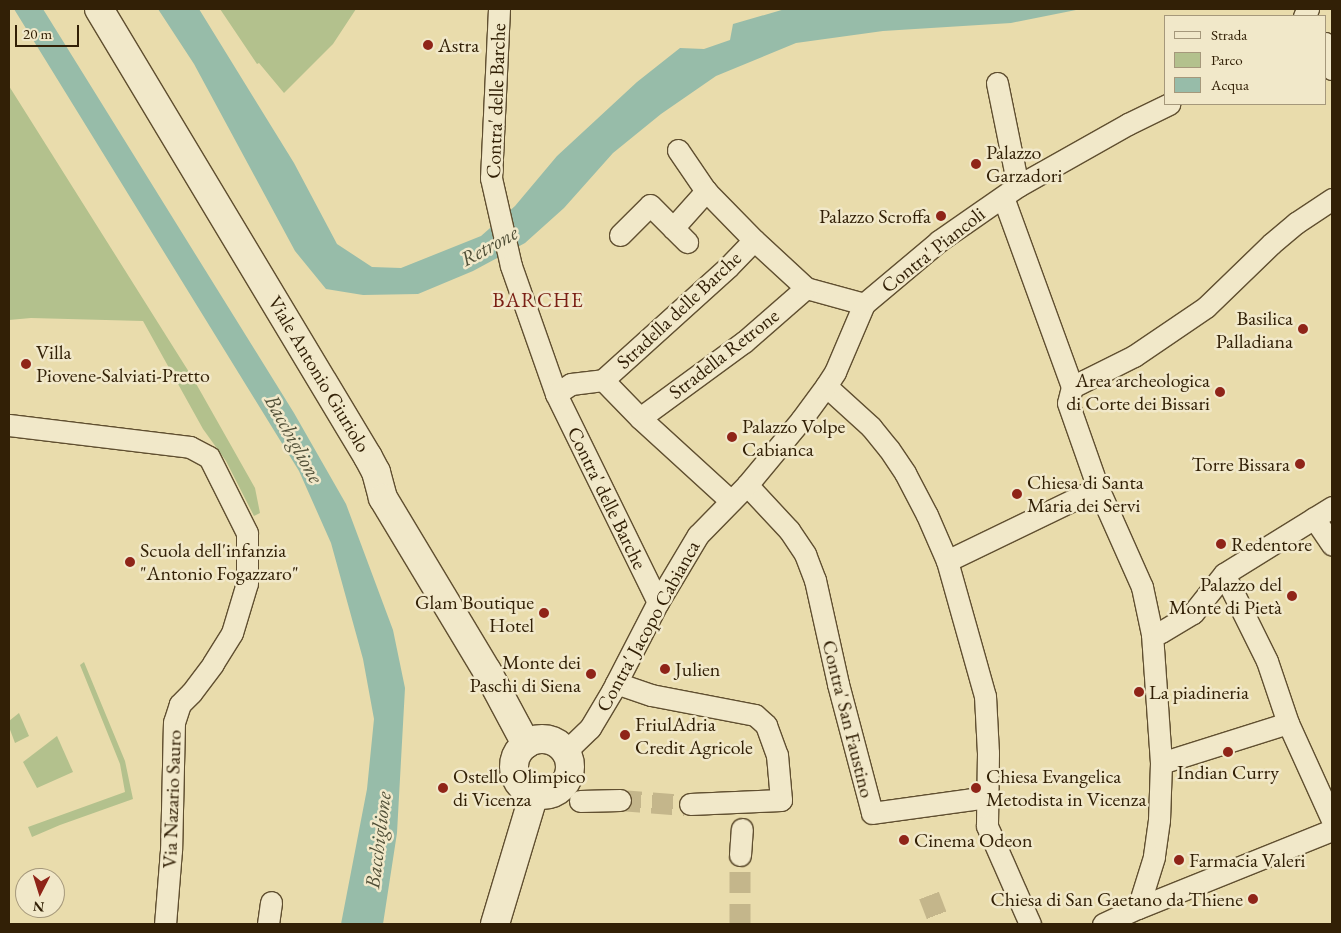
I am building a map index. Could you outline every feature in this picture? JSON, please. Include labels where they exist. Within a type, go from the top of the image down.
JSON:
[{"type":"street","name":"Viale Antonio Giuriolo","points":[[99,9],[368,457],[376,472],[383,498],[487,671],[526,744]]},
{"type":"street","name":"Contra' delle Barche","points":[[499,9],[491,178],[496,208],[511,266],[556,394],[658,602]]},
{"type":"street","points":[[1326,47],[1332,70]]},
{"type":"street","points":[[997,83],[1011,191],[1072,387],[1068,403],[1098,488],[1142,587],[1152,634],[1161,762],[1154,857],[1138,908]]},
{"type":"street","name":"Contra' Piancoli","points":[[864,304],[939,241],[1011,191],[1128,124],[1168,105]]},
{"type":"street","points":[[678,150],[706,191],[754,240],[806,288],[864,304]]},
{"type":"street","points":[[620,235],[650,205],[680,235],[706,191]]},
{"type":"street","points":[[1072,387],[1134,356],[1206,308],[1248,266],[1296,223],[1332,199]]},
{"type":"street","name":"Stradella delle Barche","points":[[603,380],[728,267],[754,240]]},
{"type":"street","name":"Stradella Retrone","points":[[640,418],[744,342],[806,288]]},
{"type":"street","name":"Contra' Jacopo Cabianca","points":[[565,752],[590,728],[616,683],[658,602],[698,535],[747,485],[801,420],[826,386],[835,372],[864,304]]},
{"type":"street","points":[[556,394],[571,384],[603,380],[640,418],[731,501]]},
{"type":"street","points":[[826,386],[871,427],[895,457],[927,514],[947,561],[984,696],[988,797],[987,826],[1030,924]]},
{"type":"street","name":"Via Nazario Sauro","points":[[9,425],[190,447],[208,457],[247,533],[247,583],[232,633],[213,664],[180,704],[174,722],[171,850],[165,924]]},
{"type":"street","name":"Contra' San Faustino","points":[[747,485],[789,530],[805,554],[815,580],[838,684],[872,813],[988,797]]},
{"type":"street","points":[[947,561],[1098,488]]},
{"type":"street","points":[[1152,634],[1161,632],[1193,613],[1223,575],[1332,507]]},
{"type":"street","points":[[1314,518],[1332,545]]},
{"type":"street","points":[[1223,575],[1267,661],[1288,723],[1332,820]]},
{"type":"street","points":[[616,683],[651,695],[755,715],[766,725],[777,754],[781,800],[741,814],[690,804]]},
{"type":"street","points":[[1161,762],[1288,723]]},
{"type":"street","points":[[541,739],[551,741],[565,752],[570,769],[564,784],[550,794],[534,794],[524,788],[514,772],[516,757],[526,744],[541,739]]},
{"type":"street","points":[[495,924],[534,794]]},
{"type":"street","points":[[580,801],[620,800]]},
{"type":"street","points":[[740,855],[741,814]]},
{"type":"street","points":[[1103,924],[1138,908],[1332,830]]},
{"type":"street","points":[[268,924],[271,902]]},
{"type":"green space","points":[[220,9],[356,9],[333,44],[284,93],[259,63],[257,64]]},
{"type":"green space","points":[[9,86],[194,380],[255,488],[260,513],[254,516],[226,461],[203,429],[143,321],[31,318],[9,320]]},
{"type":"green space","points":[[84,662],[125,761],[133,799],[32,837],[28,827],[125,792],[120,764],[80,665]]},
{"type":"green space","points":[[19,713],[29,736],[15,743],[9,727],[9,721]]},
{"type":"green space","points":[[57,736],[73,772],[37,788],[23,762]]},
{"type":"water","name":"Bacchiglione","points":[[14,9],[43,9],[294,413],[346,504],[393,630],[405,688],[397,833],[383,924],[341,924],[367,789],[374,719],[363,659],[331,543],[299,471]]},
{"type":"water","name":"Retrone","points":[[158,9],[199,9],[294,163],[337,244],[372,267],[401,268],[481,236],[515,206],[557,156],[637,82],[680,48],[704,49],[730,40],[733,24],[785,9],[1081,9],[1011,23],[883,31],[796,43],[716,76],[661,114],[613,153],[564,208],[525,243],[473,271],[418,294],[363,295],[326,289],[295,251],[194,64]]},
{"type":"tunnel","points":[[620,800],[685,805]]},
{"type":"tunnel","points":[[740,855],[740,924]]},
{"type":"tunnel","points":[[929,895],[940,924]]},
{"type":"place","name":"Astra","points":[[428,45]]},
{"type":"place","name":"Palazzo Garzadori","points":[[976,164]]},
{"type":"place","name":"Palazzo Scroffa","points":[[941,216]]},
{"type":"place","name":"Basilica Palladiana","points":[[1303,329]]},
{"type":"place","name":"Villa Piovene-Salviati-Pretto","points":[[26,364]]},
{"type":"place","name":"Area archeologica di Corte dei Bissari","points":[[1220,392]]},
{"type":"place","name":"Palazzo Volpe Cabianca","points":[[732,437]]},
{"type":"place","name":"Torre Bissara","points":[[1300,464]]},
{"type":"place","name":"Chiesa di Santa Maria dei Servi","points":[[1017,494]]},
{"type":"place","name":"Redentore","points":[[1221,544]]},
{"type":"place","name":"Scuola dell'infanzia \"Antonio Fogazzaro\"","points":[[130,562]]},
{"type":"place","name":"Palazzo del Monte di Pietà","points":[[1292,596]]},
{"type":"place","name":"Glam Boutique Hotel","points":[[544,613]]},
{"type":"place","name":"Julien","points":[[665,669]]},
{"type":"place","name":"Monte dei Paschi di Siena","points":[[591,674]]},
{"type":"place","name":"La piadineria","points":[[1139,692]]},
{"type":"place","name":"FriulAdria Credit Agricole","points":[[625,735]]},
{"type":"place","name":"Indian Curry","points":[[1228,752]]},
{"type":"place","name":"Ostello Olimpico di Vicenza","points":[[443,788]]},
{"type":"place","name":"Chiesa Evangelica Metodista in Vicenza","points":[[976,788]]},
{"type":"place","name":"Cinema Odeon","points":[[904,840]]},
{"type":"place","name":"Farmacia Valeri","points":[[1179,860]]},
{"type":"place","name":"Chiesa di San Gaetano da Thiene","points":[[1253,899]]},
{"type":"district","name":"BARCHE","points":[[538,300]]}]
